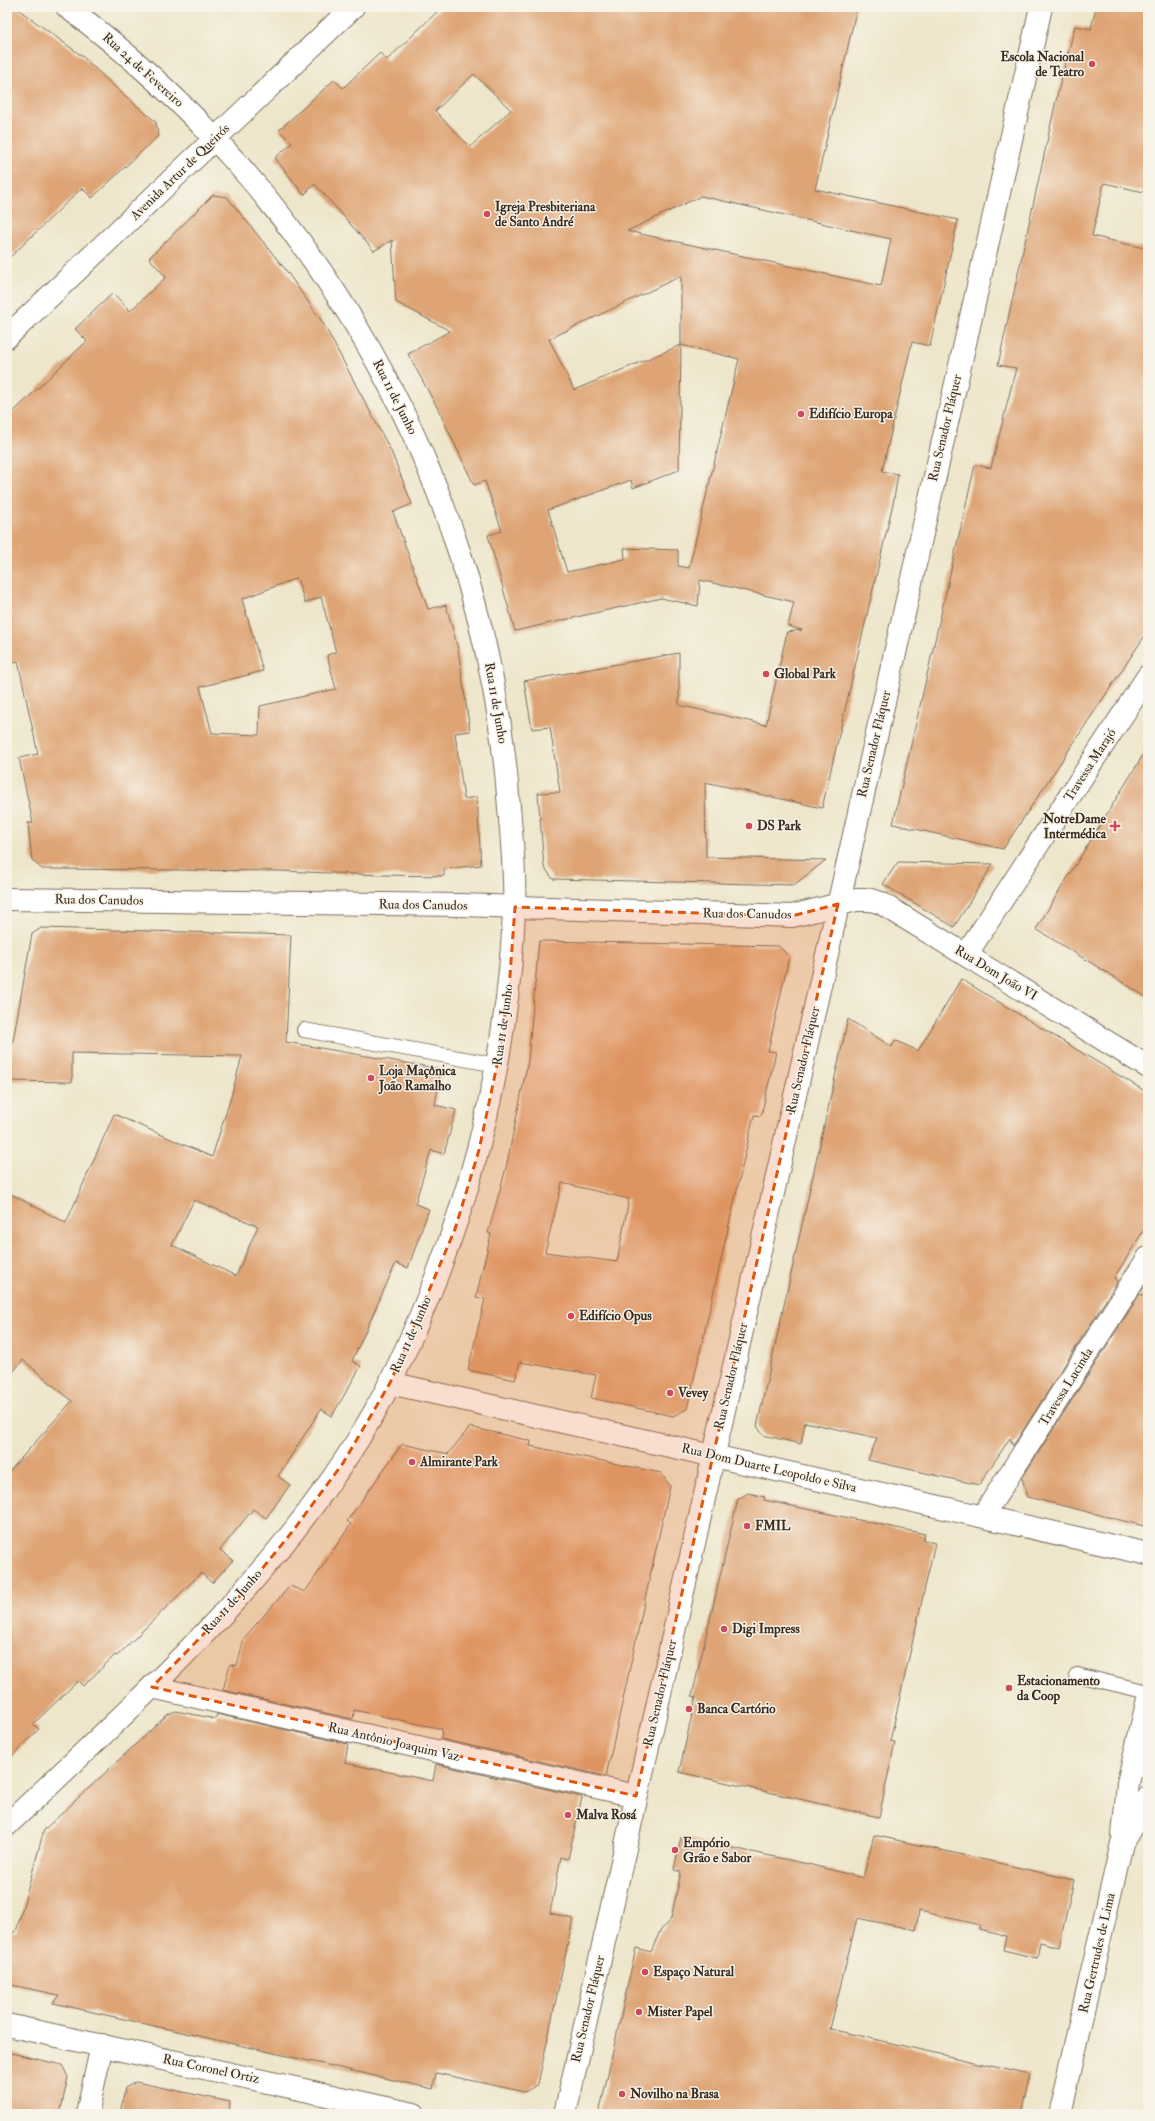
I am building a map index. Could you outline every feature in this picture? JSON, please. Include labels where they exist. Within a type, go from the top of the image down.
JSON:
[{"type":"street","name":"Rua 24 de Fevereiro","points":[[67,7],[94,27],[156,81],[215,139]]},
{"type":"street","name":"Avenida Artur de Queirós","points":[[7,337],[353,7]]},
{"type":"street","name":"Rua Senador Fláquer","points":[[565,2114],[1041,7]]},
{"type":"street","name":"Rua 11 de Junho","points":[[7,1825],[152,1687],[234,1603],[292,1532],[343,1463],[390,1383],[425,1306],[455,1229],[479,1150],[498,1064],[509,989],[515,907],[503,746],[491,673],[475,604],[438,491],[410,426],[386,376],[355,321],[320,268],[284,221],[241,166],[215,139]]},
{"type":"street","name":"Travessa Marajó","points":[[966,954],[1148,676]]},
{"type":"street","name":"Rua dos Canudos","points":[[7,899],[515,907],[792,916],[838,904]]},
{"type":"street","name":"Rua Dom João VI","points":[[838,904],[856,900],[871,900],[881,903],[1148,1066]]},
{"type":"street","name":"Travessa Lucinda","points":[[983,1516],[1148,1258]]},
{"type":"street","name":"Rua Dom Duarte Leopoldo e Silva","points":[[390,1383],[1148,1554]]},
{"type":"street","name":"Rua Antônio Joaquim Vaz","points":[[152,1687],[636,1796]]},
{"type":"street","points":[[1122,1843],[1128,1783],[1148,1699]]},
{"type":"street","name":"Rua Gertrudes de Lima","points":[[1059,2114],[1122,1843],[1148,1798]]},
{"type":"street","name":"Rua Coronel Ortiz","points":[[7,2025],[414,2114]]},
{"type":"street","points":[[87,2114],[102,2045]]},
{"type":"lane","points":[[304,1030],[498,1064]]},
{"type":"lane","points":[[1077,1675],[1148,1692]]},
{"type":"highlighted area","points":[[838,904],[636,1796],[152,1687],[234,1603],[292,1532],[343,1463],[390,1383],[455,1229],[479,1150],[497,1065],[509,989],[515,907],[792,916]]},
{"type":"building","points":[[7,7],[15,7],[82,56],[117,89],[156,122],[158,136],[92,198],[82,188],[7,260]]},
{"type":"building","points":[[442,7],[857,7],[815,189],[958,220],[930,346],[912,342],[882,471],[898,474],[894,499],[822,808],[705,782],[706,857],[826,860],[794,885],[553,879],[544,867],[538,793],[560,792],[550,727],[532,729],[524,681],[679,653],[679,705],[766,725],[787,632],[802,630],[788,626],[794,602],[700,580],[698,606],[661,598],[515,631],[488,535],[502,531],[485,481],[474,485],[438,409],[408,354],[450,331],[396,302],[392,240],[374,251],[315,184],[304,195],[275,158],[292,143],[279,130],[334,80],[343,88],[380,53],[387,60]],"holes":[[[474,74],[511,110],[470,147],[435,111]],[[701,196],[891,239],[881,286],[627,231]],[[681,276],[681,345],[574,390],[549,339]],[[681,345],[739,359],[689,568],[678,566],[678,550],[624,548],[625,559],[567,572],[548,510],[631,480],[633,488],[679,470]]]},
{"type":"building","points":[[1096,7],[1148,7],[1148,193],[1104,183],[1092,236],[1148,249],[1148,631],[1003,849],[893,824],[975,465],[991,468],[1016,368],[998,365],[1057,96],[1075,26],[1091,29]]},
{"type":"building","points":[[213,195],[227,197],[285,269],[323,323],[391,451],[412,504],[393,512],[428,609],[446,605],[458,649],[470,731],[455,733],[464,799],[477,797],[481,865],[444,869],[444,876],[280,871],[42,869],[32,860],[28,823],[33,823],[19,758],[38,754],[18,661],[7,666],[7,418],[87,341],[75,329],[113,293],[130,311],[166,277],[149,258]],"holes":[[[297,578],[305,603],[321,597],[336,652],[327,655],[336,689],[260,706],[259,735],[212,733],[200,687],[263,671],[242,599]]]},
{"type":"building","name":"NotreDame Intermédica","points":[[1148,747],[1148,998],[1036,929]]},
{"type":"building","points":[[898,862],[993,864],[954,927],[883,884]]},
{"type":"building","points":[[41,928],[291,935],[286,1042],[441,1069],[435,1105],[456,1110],[444,1154],[431,1150],[415,1204],[429,1209],[408,1268],[396,1263],[352,1361],[361,1366],[332,1416],[321,1409],[278,1476],[290,1485],[266,1518],[253,1509],[220,1550],[233,1560],[212,1583],[201,1573],[117,1656],[115,1655],[83,1686],[78,1681],[33,1724],[39,1729],[7,1762],[7,1474],[72,1401],[23,1360],[7,1379],[7,1192],[66,1223],[114,1114],[212,1157],[242,1056],[72,1053],[72,1082],[7,1081],[7,1064],[11,1052],[32,934]],"holes":[[[194,1200],[258,1226],[236,1276],[172,1245]]]},
{"type":"building","points":[[539,941],[779,946],[789,957],[768,1051],[776,1052],[761,1116],[754,1115],[687,1409],[673,1416],[591,1398],[596,1375],[520,1362],[515,1380],[468,1370],[485,1299],[476,1297],[491,1234],[488,1233],[506,1168],[528,1061]],"holes":[[[562,1183],[629,1199],[617,1262],[545,1252]]]},
{"type":"building","points":[[961,979],[1148,1093],[1148,1223],[1114,1278],[1118,1281],[1013,1446],[1010,1438],[979,1485],[868,1460],[877,1438],[805,1422],[801,1444],[763,1435],[757,1426],[848,1019],[892,1047],[895,1040],[918,1051]]},
{"type":"building","points":[[1140,1294],[1148,1299],[1148,1527],[1028,1497],[1022,1478]]},
{"type":"building","points":[[470,1427],[531,1441],[530,1446],[661,1473],[670,1486],[606,1776],[441,1739],[442,1729],[354,1710],[353,1719],[223,1690],[230,1664],[237,1666],[244,1638],[290,1586],[305,1592],[351,1524],[347,1521],[402,1444],[448,1454]]},
{"type":"building","points":[[748,1493],[765,1497],[764,1500],[925,1534],[923,1540],[935,1543],[890,1741],[895,1742],[879,1817],[679,1772],[696,1697],[692,1696],[738,1499]]},
{"type":"building","points":[[176,1711],[216,1719],[217,1714],[348,1744],[345,1763],[433,1781],[436,1764],[582,1797],[568,1859],[561,1857],[550,1913],[573,1919],[538,2084],[525,2092],[436,2073],[433,2089],[53,2003],[59,1995],[7,1984],[7,1931],[16,1932],[44,1830],[167,1715]]},
{"type":"building","points":[[874,1835],[1074,1880],[1059,1947],[1040,1942],[1037,1958],[1003,1950],[1006,1936],[979,1930],[980,1925],[919,1911],[916,1930],[857,1918],[830,2029],[1030,2075],[1021,2114],[599,2114],[636,1948],[651,1952],[660,1931],[671,1919],[681,1872],[674,1870],[681,1837],[808,1864],[863,1878]]},
{"type":"building","points":[[7,2052],[62,2065],[68,2077],[60,2114],[7,2114]]},
{"type":"building","points":[[136,2082],[230,2102],[229,2114],[120,2114],[125,2088]]},
{"type":"place","name":"Escola Nacional de Teatro","points":[[1092,64]]},
{"type":"place","name":"Igreja Presbiteriana de Santo André","points":[[487,214]]},
{"type":"place","name":"Edifício Europa","points":[[801,414]]},
{"type":"place","name":"Global Park","points":[[766,674]]},
{"type":"place","name":"DS Park","points":[[749,826]]},
{"type":"place","name":"NotreDame Intermédica","points":[[1115,826]]},
{"type":"place","name":"Loja Maçônica João Ramalho","points":[[371,1078]]},
{"type":"place","name":"Edifício Opus","points":[[571,1316]]},
{"type":"place","name":"Vevey","points":[[670,1393]]},
{"type":"place","name":"Almirante Park","points":[[412,1462]]},
{"type":"place","name":"FMIL","points":[[747,1526]]},
{"type":"place","name":"Digi Impress","points":[[724,1629]]},
{"type":"place","name":"Estacionamento da Coop","points":[[1009,1688]]},
{"type":"place","name":"Banca Cartório","points":[[689,1709]]},
{"type":"place","name":"Malva Rosá","points":[[568,1815]]},
{"type":"place","name":"Empório Grão e Sabor","points":[[675,1850]]},
{"type":"place","name":"Espaço Natural","points":[[645,1972]]},
{"type":"place","name":"Mister Papel","points":[[639,2012]]},
{"type":"place","name":"Novilho na Brasa","points":[[622,2094]]}]
